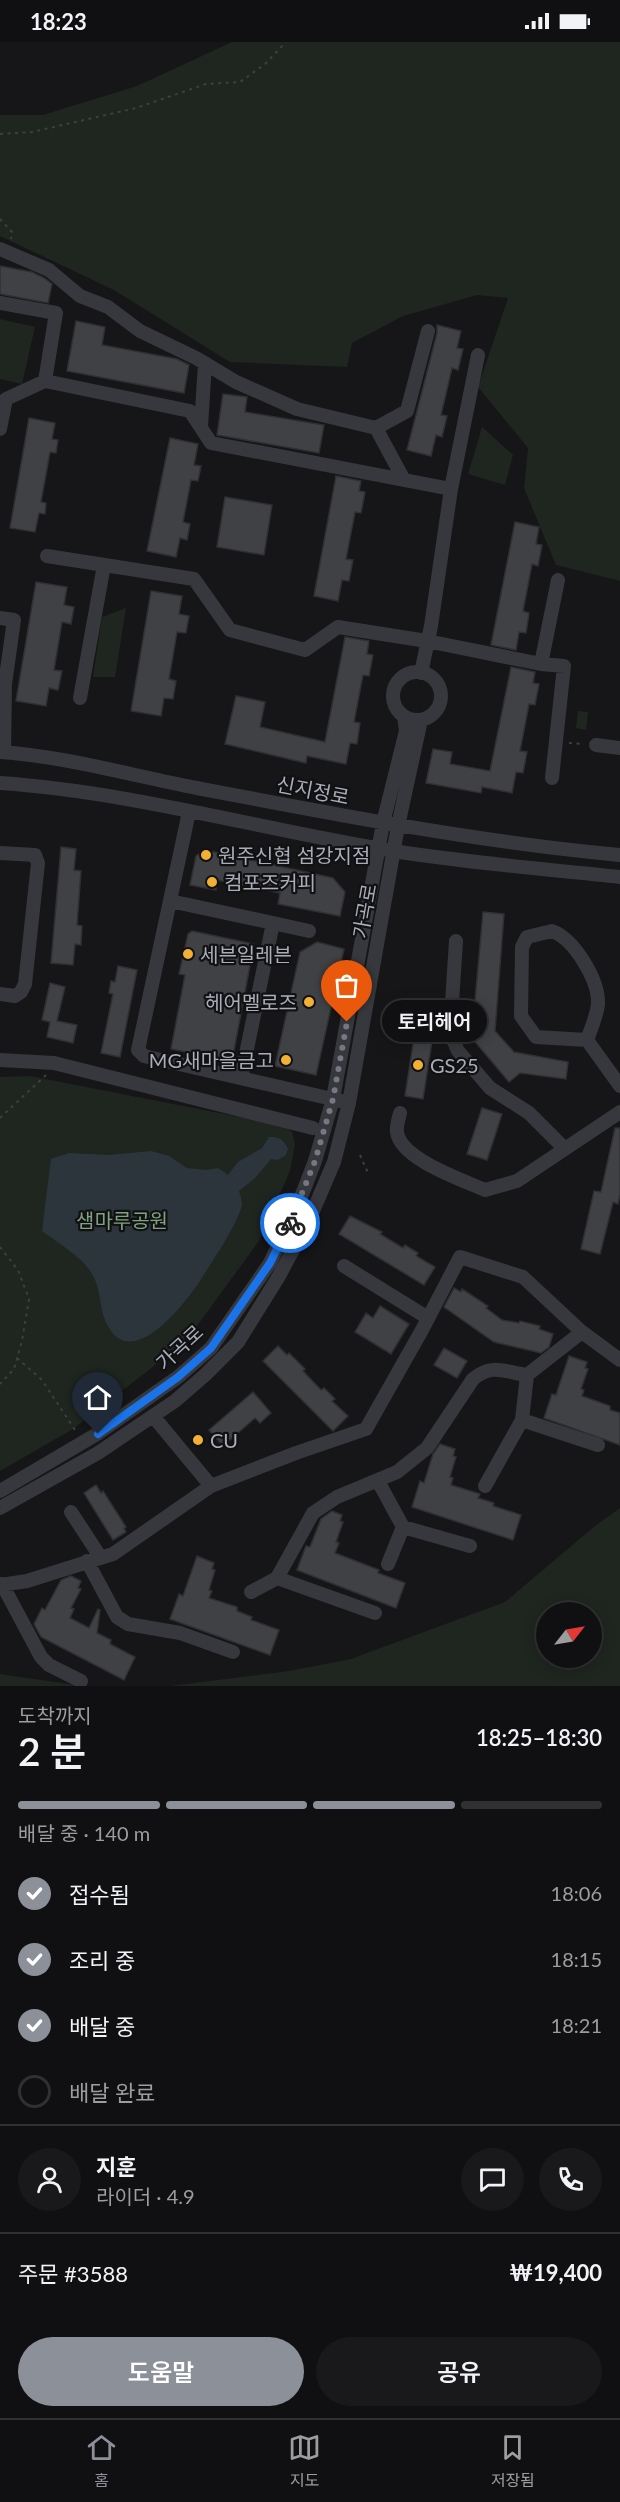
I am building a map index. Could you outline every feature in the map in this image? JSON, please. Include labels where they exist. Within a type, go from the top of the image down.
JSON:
[{"type":"street","points":[[4,252],[49,270],[80,296],[108,307],[140,331],[205,363],[236,382],[297,409],[376,428],[407,411],[428,331]]},
{"type":"street","points":[[0,303],[56,313],[45,381]]},
{"type":"street","points":[[421,673],[451,489],[478,355]]},
{"type":"street","points":[[201,427],[205,363]]},
{"type":"street","points":[[0,429],[6,399],[45,381],[190,411],[211,442],[451,489]]},
{"type":"street","points":[[376,428],[404,480]]},
{"type":"street","points":[[47,556],[195,579],[230,630],[305,650],[338,627],[427,641],[541,664],[564,666],[552,778]]},
{"type":"street","points":[[80,698],[104,565]]},
{"type":"street","points":[[541,664],[558,580]]},
{"type":"street","points":[[0,618],[14,620],[5,684],[2,752]]},
{"type":"street","points":[[421,673],[434,680],[441,694],[438,708],[421,720],[404,716],[394,703],[395,687],[405,675],[421,673]]},
{"type":"street","name":"가곡로","points":[[0,1491],[98,1434],[178,1377],[211,1348],[270,1263],[288,1228],[315,1161],[333,1099],[382,823],[406,731],[404,716]]},
{"type":"street","name":"가곡로","points":[[0,1508],[98,1453],[153,1416],[205,1375],[238,1342],[279,1276],[310,1218],[334,1162],[349,1103],[398,826],[421,720]]},
{"type":"street","points":[[596,745],[620,748]]},
{"type":"street","name":"신지정로","points":[[2,752],[398,826],[533,847],[620,855]]},
{"type":"street","points":[[0,783],[36,786],[189,812],[394,851],[620,877]]},
{"type":"street","points":[[189,812],[138,1050],[144,1056],[349,1103]]},
{"type":"street","points":[[0,853],[35,855],[38,863],[25,984],[21,992],[15,996],[0,994]]},
{"type":"street","points":[[170,901],[309,931]]},
{"type":"street","points":[[241,1078],[273,923]]},
{"type":"street","points":[[552,930],[561,934],[576,950],[590,974],[598,1003],[586,1040],[536,1037],[520,1016],[522,947],[527,937],[552,930]]},
{"type":"street","points":[[456,941],[450,1033],[458,1051],[490,1088],[529,1113],[564,1148]]},
{"type":"street","points":[[586,1040],[620,1086]]},
{"type":"street","points":[[0,1060],[54,1063],[313,1128]]},
{"type":"street","points":[[400,1113],[397,1132],[404,1146],[414,1156],[486,1190],[517,1182],[620,1112]]},
{"type":"street","points":[[81,1681],[49,1665],[41,1657],[1,1584],[31,1580],[113,1554],[211,1486],[366,1429],[460,1257],[523,1277],[582,1332],[620,1360]]},
{"type":"street","points":[[344,1266],[428,1318]]},
{"type":"street","points":[[485,1486],[522,1420],[527,1375],[582,1332]]},
{"type":"street","points":[[251,1592],[277,1578],[313,1513],[337,1497],[397,1472],[427,1448],[473,1379],[480,1373],[490,1368],[527,1375]]},
{"type":"street","points":[[153,1416],[211,1486]]},
{"type":"street","points":[[522,1420],[598,1445]]},
{"type":"street","points":[[378,1481],[403,1527],[470,1546]]},
{"type":"street","points":[[70,1512],[94,1559],[117,1617],[128,1624],[180,1633],[233,1652]]},
{"type":"street","points":[[388,1564],[403,1527]]},
{"type":"street","points":[[277,1578],[375,1613]]},
{"type":"path","points":[[0,134],[32,132],[136,108],[206,84],[240,82],[265,64],[286,42]]},
{"type":"path","points":[[0,219],[12,232],[4,252]]},
{"type":"path","points":[[556,742],[596,745]]},
{"type":"path","points":[[0,1118],[40,1082],[54,1063]]},
{"type":"path","points":[[360,1155],[369,1175]]},
{"type":"path","points":[[0,1246],[26,1284],[29,1299],[14,1369],[0,1384]]},
{"type":"path","points":[[17,1358],[42,1380],[76,1432]]},
{"type":"green space","points":[[232,42],[620,42],[620,581],[556,565],[524,488],[528,448],[478,387],[508,298],[477,295],[403,316],[352,343],[347,367],[230,362],[114,290],[0,236],[0,115],[43,115],[137,86]]},
{"type":"green space","points":[[0,319],[35,327],[22,384],[0,379]]},
{"type":"green space","points":[[482,427],[513,455],[505,485],[468,474]]},
{"type":"green space","points":[[126,608],[115,677],[93,677],[102,617]]},
{"type":"green space","points":[[578,711],[588,712],[586,730],[576,728]]},
{"type":"green space","name":"샘마루공원","points":[[30,1076],[250,1119],[281,1122],[292,1132],[295,1144],[290,1171],[259,1241],[186,1341],[73,1429],[0,1471],[0,1077]]},
{"type":"green space","points":[[620,1508],[620,1686],[170,1686],[289,1671],[351,1659],[505,1602],[595,1526]]},
{"type":"green space","points":[[0,1674],[82,1686],[0,1686]]},
{"type":"shaded area","points":[[269,1137],[283,1141],[288,1149],[286,1155],[278,1160],[271,1159],[255,1178],[239,1191],[242,1204],[236,1220],[196,1287],[174,1314],[146,1337],[133,1341],[120,1339],[106,1322],[97,1286],[86,1265],[42,1231],[51,1159],[69,1153],[108,1155],[151,1151],[169,1156],[187,1168],[206,1170],[218,1168],[228,1175],[238,1162],[262,1148]]},
{"type":"building","points":[[0,266],[32,272],[52,284],[48,303],[0,294]]},
{"type":"building","points":[[76,321],[105,327],[102,345],[177,359],[189,365],[184,393],[67,371]]},
{"type":"building","points":[[437,325],[461,331],[457,348],[463,349],[458,370],[452,368],[441,415],[447,416],[442,437],[436,435],[431,456],[407,450],[437,333]]},
{"type":"building","points":[[223,394],[247,397],[245,412],[324,425],[319,453],[217,435]]},
{"type":"building","points":[[29,418],[55,423],[52,439],[58,440],[56,453],[50,452],[41,502],[46,503],[45,514],[39,513],[35,532],[10,528]]},
{"type":"building","points":[[170,438],[198,444],[194,465],[201,466],[198,481],[191,480],[183,522],[190,524],[187,540],[180,538],[176,557],[147,551]]},
{"type":"building","points":[[336,476],[361,481],[359,491],[365,492],[361,513],[355,512],[346,559],[353,560],[349,581],[342,580],[338,601],[314,596]]},
{"type":"building","points":[[225,497],[272,505],[264,555],[217,547]]},
{"type":"building","points":[[515,522],[539,527],[536,544],[542,545],[538,566],[532,564],[523,611],[529,613],[526,633],[519,632],[516,650],[491,645]]},
{"type":"building","points":[[36,582],[67,587],[64,605],[74,607],[71,624],[62,622],[54,670],[62,671],[58,690],[49,688],[46,706],[16,701]]},
{"type":"building","points":[[151,591],[182,596],[179,614],[189,616],[186,633],[177,632],[169,679],[176,681],[173,699],[164,698],[161,716],[131,711]]},
{"type":"building","points":[[345,637],[369,641],[367,654],[373,655],[369,676],[363,675],[354,722],[360,723],[357,744],[350,743],[346,764],[307,756],[306,763],[225,744],[236,696],[265,702],[260,727],[325,742]]},
{"type":"building","points":[[511,667],[535,672],[533,683],[539,684],[535,705],[529,704],[520,751],[527,752],[523,773],[516,772],[512,793],[482,787],[481,793],[426,783],[433,749],[452,752],[450,764],[490,771]]},
{"type":"building","points":[[61,847],[76,849],[74,870],[81,871],[77,925],[82,926],[81,945],[75,944],[73,965],[51,963]]},
{"type":"building","points":[[205,850],[333,878],[345,892],[340,916],[278,904],[280,893],[217,880],[216,890],[190,885],[196,856]]},
{"type":"building","points":[[483,912],[504,914],[495,1031],[514,1052],[568,1062],[566,1079],[520,1073],[509,1082],[460,1024],[474,1012]]},
{"type":"building","points":[[192,931],[254,944],[232,1061],[171,1049],[185,975],[179,974],[188,934]]},
{"type":"building","points":[[317,942],[344,949],[316,1075],[275,1066],[300,952]]},
{"type":"building","points":[[118,966],[137,970],[120,1057],[101,1053],[113,994],[109,993],[111,981],[115,982]]},
{"type":"building","points":[[50,983],[65,987],[57,1021],[77,1025],[73,1043],[47,1037],[50,1022],[42,1020]]},
{"type":"building","points":[[414,1038],[432,1041],[423,1099],[405,1096]]},
{"type":"building","points":[[482,1108],[502,1114],[487,1160],[467,1154]]},
{"type":"building","points":[[615,1128],[620,1128],[620,1194],[618,1204],[613,1202],[600,1254],[581,1249],[594,1191],[601,1192]]},
{"type":"building","points":[[350,1216],[382,1232],[380,1234],[403,1248],[405,1245],[418,1253],[416,1256],[435,1267],[424,1285],[339,1234]]},
{"type":"building","points":[[454,1288],[461,1292],[462,1289],[488,1306],[486,1308],[502,1320],[519,1323],[520,1321],[540,1326],[539,1329],[553,1334],[549,1347],[541,1353],[494,1342],[444,1307]]},
{"type":"building","points":[[380,1306],[409,1324],[391,1354],[355,1332],[366,1313],[373,1318]]},
{"type":"building","points":[[278,1346],[287,1355],[289,1353],[305,1369],[303,1371],[321,1390],[324,1388],[335,1399],[332,1401],[348,1416],[333,1431],[263,1361]]},
{"type":"building","points":[[444,1348],[467,1361],[457,1378],[434,1365]]},
{"type":"building","points":[[569,1356],[587,1362],[585,1368],[588,1369],[581,1389],[584,1390],[582,1396],[610,1406],[610,1410],[620,1413],[620,1445],[544,1418],[552,1394],[556,1395]]},
{"type":"building","points":[[253,1392],[271,1413],[260,1423],[255,1418],[223,1446],[209,1430]]},
{"type":"building","points":[[440,1444],[455,1449],[453,1456],[456,1457],[450,1477],[453,1478],[451,1485],[480,1494],[478,1498],[494,1503],[493,1506],[521,1515],[513,1540],[412,1507],[420,1481],[424,1483],[433,1454]]},
{"type":"building","points":[[96,1485],[101,1493],[103,1491],[126,1527],[124,1528],[126,1532],[113,1540],[84,1493]]},
{"type":"building","points":[[332,1511],[342,1515],[340,1521],[343,1522],[335,1553],[405,1583],[396,1608],[297,1570],[306,1546],[310,1547],[321,1519]]},
{"type":"building","points":[[197,1556],[214,1563],[212,1569],[215,1570],[209,1590],[212,1591],[209,1598],[237,1607],[237,1611],[252,1617],[251,1620],[279,1630],[270,1655],[170,1619],[179,1594],[183,1596]]},
{"type":"building","points":[[71,1576],[81,1581],[78,1588],[81,1589],[71,1608],[74,1609],[70,1618],[89,1628],[98,1609],[100,1610],[97,1633],[111,1640],[110,1644],[135,1657],[124,1680],[41,1637],[34,1624],[42,1608],[45,1610],[61,1580]]},
{"type":"way so far","points":[[290,1223],[315,1161],[333,1099],[347,1022]]},
{"type":"place","name":"원주신협 섬강지점","points":[[206,855]]},
{"type":"place","name":"컴포즈커피","points":[[212,882]]},
{"type":"place","name":"세븐일레븐","points":[[188,954]]},
{"type":"place","name":"헤어멜로즈","points":[[309,1002]]},
{"type":"place","name":"토리헤어","points":[[347,1022]]},
{"type":"place","name":"MG새마을금고","points":[[286,1060]]},
{"type":"place","name":"GS25","points":[[418,1065]]},
{"type":"place","name":"CU","points":[[198,1440]]},
{"type":"route","points":[[98,1434],[178,1377],[211,1348],[270,1263],[290,1223]]}]
